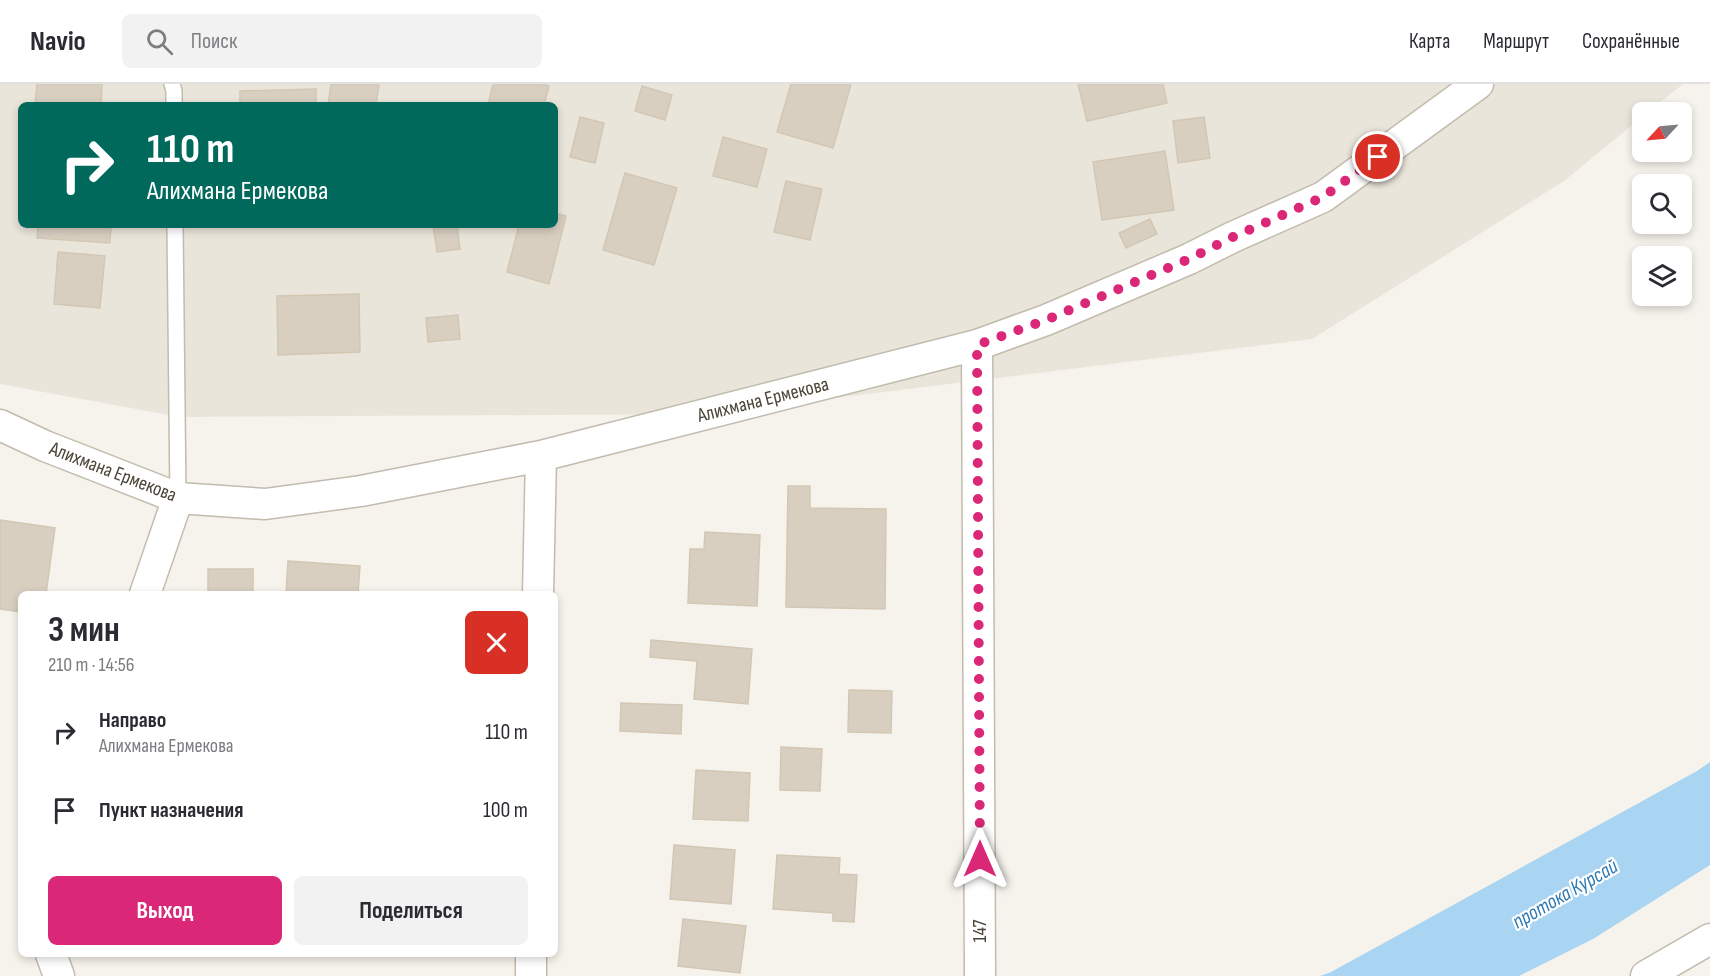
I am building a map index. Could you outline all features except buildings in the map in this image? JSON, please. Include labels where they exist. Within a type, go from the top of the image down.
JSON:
[{"type":"street","name":"Алихмана Ермекова","points":[[0,425],[45,446],[177,498],[265,504],[361,491],[541,456],[977,345],[1046,320],[1189,259],[1323,197],[1478,84]]},
{"type":"street","name":"147","points":[[977,345],[980,976]]},
{"type":"street","points":[[538,591],[541,456]]},
{"type":"street","points":[[146,591],[177,498]]},
{"type":"street","points":[[1646,976],[1710,939]]},
{"type":"street","points":[[52,957],[58,976]]},
{"type":"street","points":[[531,957],[531,976]]},
{"type":"lane","points":[[172,84],[174,102]]},
{"type":"lane","points":[[175,228],[177,498]]},
{"type":"shaded area","points":[[0,84],[1683,84],[1660,102],[1632,102],[1632,125],[1564,181],[1312,339],[706,414],[180,417],[0,384]]},
{"type":"water","name":"протока Курсай","points":[[1710,762],[1710,865],[1593,939],[1519,976],[1320,976],[1331,972]]},
{"type":"route","points":[[980,859],[977,345],[1046,320],[1189,259],[1323,197],[1378,157]]}]
